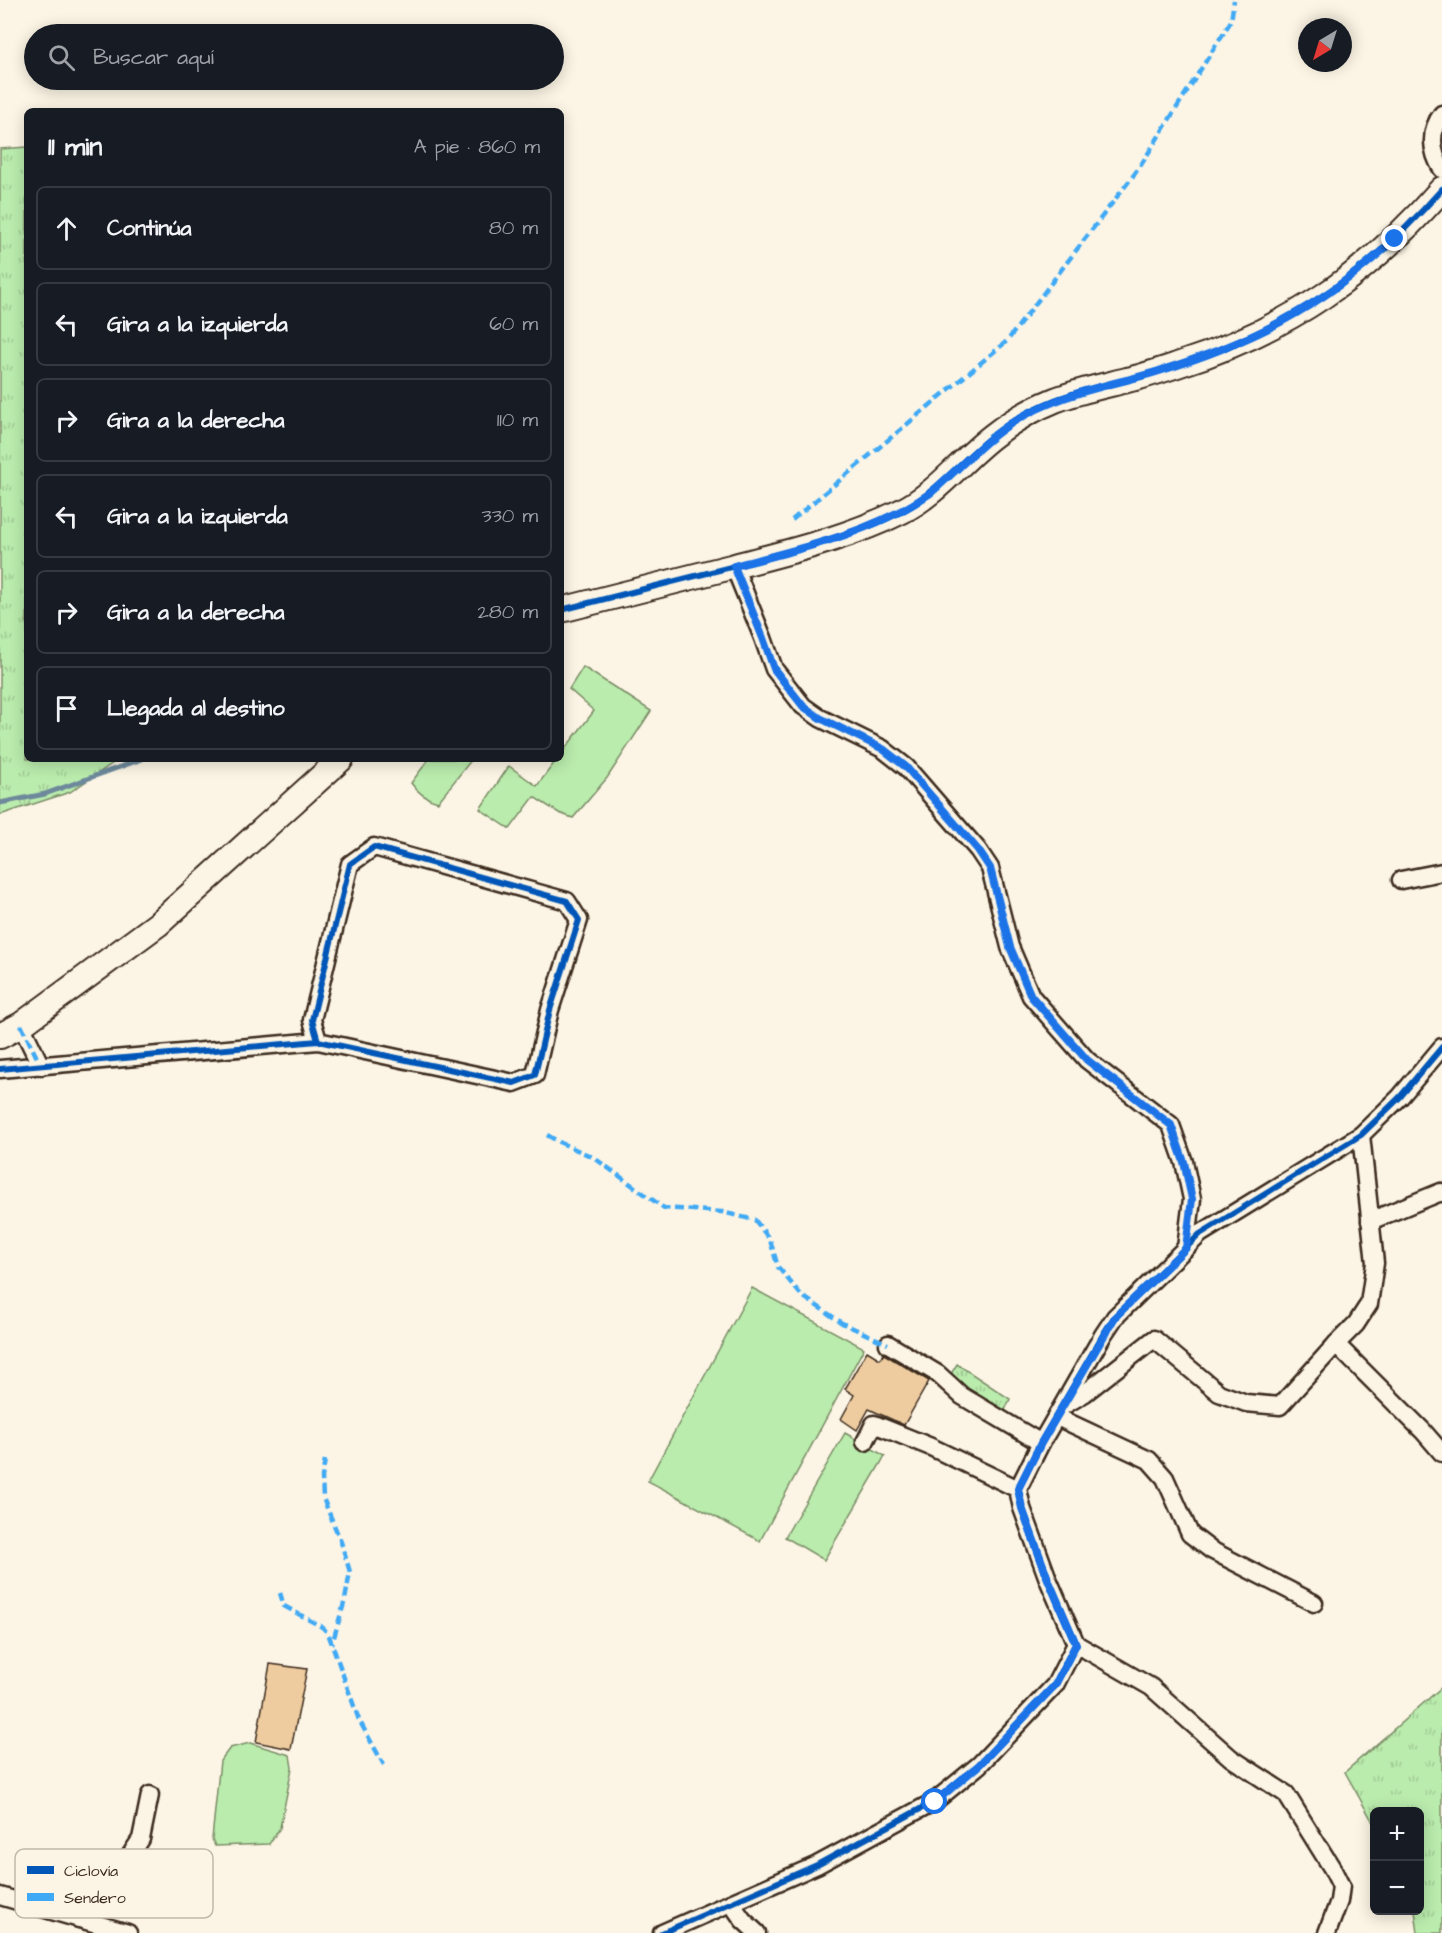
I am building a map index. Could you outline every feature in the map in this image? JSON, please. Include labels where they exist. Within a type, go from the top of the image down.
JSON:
[{"type":"street","points":[[1442,114],[1434,130],[1432,143],[1435,157],[1442,169]]},
{"type":"street","points":[[564,609],[792,551],[871,525],[903,510],[931,493],[993,435],[1024,415],[1054,400],[1182,364],[1230,346],[1283,322],[1321,299],[1361,270],[1395,239],[1442,189]]},
{"type":"street","points":[[734,566],[774,669],[803,706],[820,718],[883,749],[906,767],[978,850],[990,868],[1010,947],[1031,996],[1087,1060],[1171,1125],[1184,1162],[1192,1199],[1186,1248]]},
{"type":"street","points":[[41,1065],[10,1030],[158,924],[338,762]]},
{"type":"street","points":[[0,1069],[318,1041],[514,1083],[535,1075],[550,1010],[579,920],[567,901],[374,847],[350,864],[312,1020],[318,1041]]},
{"type":"street","points":[[1401,880],[1442,872]]},
{"type":"street","points":[[1328,1933],[1339,1900],[1341,1886],[1286,1794],[1231,1758],[1150,1687],[1076,1644],[1048,1579],[1022,1508],[1018,1489],[1041,1443],[1115,1317],[1200,1234],[1362,1136],[1400,1097],[1442,1047]]},
{"type":"street","points":[[1060,1412],[1154,1339],[1219,1393],[1246,1403],[1280,1406],[1356,1324],[1370,1304],[1375,1263],[1362,1136]]},
{"type":"street","points":[[1370,1221],[1442,1193]]},
{"type":"street","points":[[888,1344],[938,1374],[962,1396],[1041,1443]]},
{"type":"street","points":[[1336,1344],[1442,1453]]},
{"type":"street","points":[[1060,1412],[1149,1460],[1166,1478],[1190,1534],[1211,1550],[1314,1603]]},
{"type":"street","points":[[865,1442],[874,1424],[931,1447],[1018,1489]]},
{"type":"street","points":[[662,1933],[817,1865],[935,1802],[979,1765],[1055,1685],[1076,1644]]},
{"type":"street","points":[[134,1849],[141,1839],[150,1795]]},
{"type":"street","points":[[0,1896],[15,1900]]},
{"type":"street","points":[[731,1903],[743,1920],[757,1933]]},
{"type":"street","points":[[76,1918],[128,1933]]},
{"type":"green space","points":[[24,147],[24,762],[115,762],[70,792],[0,815],[0,149]]},
{"type":"green space","points":[[583,667],[651,711],[607,778],[573,818],[559,813],[534,797],[510,829],[480,809],[509,766],[537,786],[555,762],[564,762],[564,750],[594,711],[569,689]]},
{"type":"green space","points":[[427,762],[470,762],[438,802],[423,795],[411,783]]},
{"type":"green space","points":[[752,1288],[864,1348],[760,1541],[648,1481]]},
{"type":"green space","points":[[957,1364],[1010,1399],[1001,1419],[946,1382]]},
{"type":"green space","points":[[845,1433],[885,1456],[824,1560],[785,1537]]},
{"type":"green space","points":[[1442,1687],[1442,1933],[1418,1933],[1416,1915],[1424,1915],[1424,1807],[1370,1807],[1370,1817],[1345,1772]]},
{"type":"green space","points":[[250,1743],[290,1755],[292,1768],[280,1828],[269,1844],[215,1846],[212,1839],[220,1761],[230,1748]]},
{"type":"building","points":[[867,1351],[880,1359],[884,1354],[929,1381],[904,1425],[869,1409],[857,1430],[841,1419],[854,1395],[845,1389]]},
{"type":"building","points":[[270,1664],[307,1669],[291,1749],[256,1742]]},
{"type":"waterway","points":[[0,803],[45,794],[134,762]]},
{"type":"marked path","points":[[792,520],[1007,341],[1139,168],[1231,21],[1234,0]]},
{"type":"marked path","points":[[21,1025],[41,1066]]},
{"type":"marked path","points":[[547,1135],[593,1157],[664,1208],[722,1212],[755,1220],[770,1240],[778,1267],[801,1295],[842,1323],[888,1344]]},
{"type":"marked path","points":[[325,1460],[322,1477],[323,1498],[341,1542],[350,1572],[345,1600],[332,1644]]},
{"type":"marked path","points":[[280,1593],[284,1606],[322,1627],[328,1633],[359,1720],[384,1765]]},
{"type":"cycle path","points":[[564,609],[796,550],[861,529],[902,511],[927,495],[982,444],[1015,420],[1039,407],[1073,394],[1147,375],[1219,350],[1291,316],[1323,296],[1384,248],[1442,189]]},
{"type":"cycle path","points":[[0,1069],[318,1041],[514,1083],[535,1075],[550,1010],[579,920],[567,901],[374,847],[350,864],[312,1020],[318,1041]]},
{"type":"cycle path","points":[[662,1933],[817,1865],[935,1801],[979,1765],[1055,1685],[1076,1644],[1048,1579],[1022,1508],[1018,1489],[1041,1443],[1103,1335],[1115,1317],[1200,1234],[1361,1135],[1400,1097],[1442,1047]]},
{"type":"route","points":[[935,1802],[979,1765],[1055,1685],[1076,1644],[1048,1579],[1022,1508],[1018,1489],[1041,1443],[1115,1317],[1186,1248],[1192,1199],[1184,1162],[1171,1125],[1087,1060],[1031,996],[1010,947],[990,868],[978,850],[906,767],[883,749],[820,718],[803,706],[774,669],[734,566],[792,551],[871,525],[903,510],[931,493],[993,435],[1024,415],[1054,400],[1083,390],[1130,380],[1182,364],[1230,346],[1283,322],[1341,285],[1395,239]]}]
